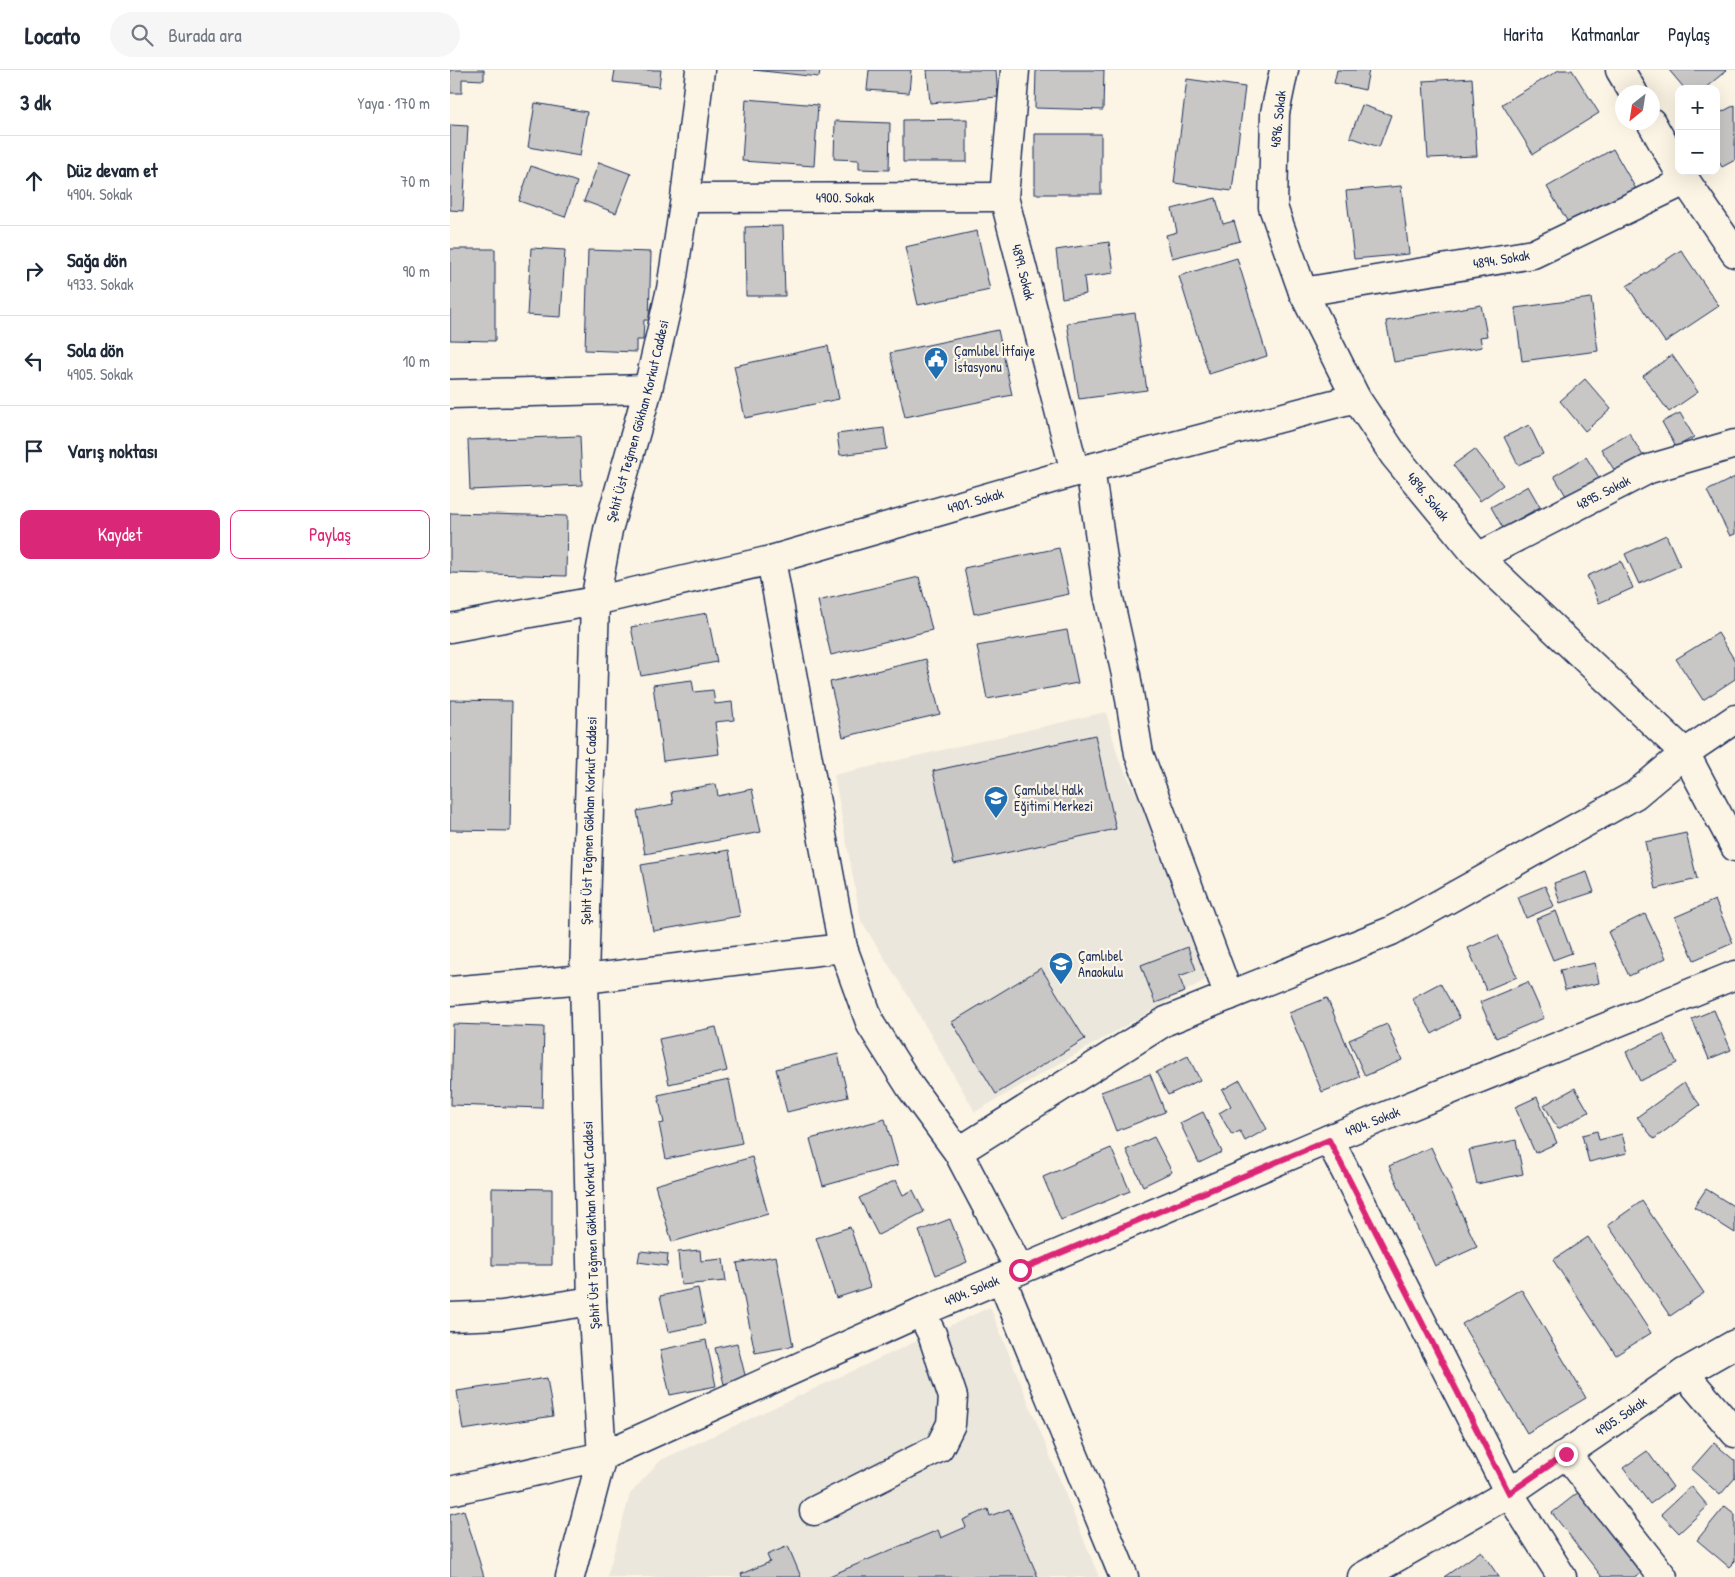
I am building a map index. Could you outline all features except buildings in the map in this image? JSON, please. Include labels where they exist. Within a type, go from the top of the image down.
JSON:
[{"type":"street","name":"Şehit Üst Teğmen Gökhan Korkut Caddesi","points":[[570,1577],[602,1456],[592,1301],[584,979],[595,600],[608,530],[648,389],[671,289],[685,198],[700,70]]},
{"type":"street","name":"4899. Sokak","points":[[1015,70],[1004,197],[1082,470],[1126,675],[1139,754],[1229,996]]},
{"type":"street","name":"4896. Sokak","points":[[1284,70],[1275,113],[1273,207],[1303,292],[1356,398],[1394,455],[1478,557],[1685,753],[1735,846]]},
{"type":"street","points":[[1620,70],[1629,85]]},
{"type":"street","points":[[1656,130],[1675,164]]},
{"type":"street","name":"4894. Sokak","points":[[1303,292],[1533,254],[1679,175]]},
{"type":"street","points":[[1682,175],[1735,253]]},
{"type":"street","name":"4900. Sokak","points":[[685,198],[1004,197]]},
{"type":"street","points":[[450,394],[648,389]]},
{"type":"street","name":"4901. Sokak","points":[[450,628],[595,600],[771,560],[1082,470],[1356,398]]},
{"type":"street","name":"4895. Sokak","points":[[1478,557],[1649,469],[1735,444]]},
{"type":"street","points":[[771,560],[844,948],[870,1025],[911,1088],[958,1152],[1010,1274],[1124,1577]]},
{"type":"street","points":[[958,1152],[1166,1021],[1391,931],[1635,795],[1685,753],[1735,719]]},
{"type":"street","points":[[450,992],[584,979],[844,948]]},
{"type":"street","name":"4904. Sokak","points":[[450,1492],[602,1456],[921,1312],[1010,1274],[1329,1140],[1735,975]]},
{"type":"street","points":[[1329,1140],[1509,1493],[1562,1577]]},
{"type":"street","points":[[450,1317],[502,1315],[592,1301]]},
{"type":"street","points":[[814,1511],[939,1448],[951,1424],[953,1397],[932,1334],[921,1312]]},
{"type":"street","name":"4905. Sokak","points":[[1362,1577],[1509,1493],[1684,1373],[1735,1344]]},
{"type":"street","points":[[1684,1373],[1735,1433]]},
{"type":"street","points":[[1566,1454],[1663,1577]]},
{"type":"shaded area","name":"Çamlıbel Halk Eğitimi Merkezi","points":[[1106,712],[1119,760],[1172,862],[1212,976],[975,1112],[907,994],[861,921],[834,775]]},
{"type":"shaded area","points":[[990,1307],[1099,1577],[607,1577],[630,1494],[661,1460]]},
{"type":"place","name":"Çamlıbel İtfaiye İstasyonu","points":[[936,380]]},
{"type":"place","name":"Çamlıbel Halk Eğitimi Merkezi","points":[[996,819]]},
{"type":"place","name":"Çamlıbel Anaokulu","points":[[1061,985]]},
{"type":"route","points":[[1020,1270],[1329,1140],[1509,1493],[1566,1454]]}]
